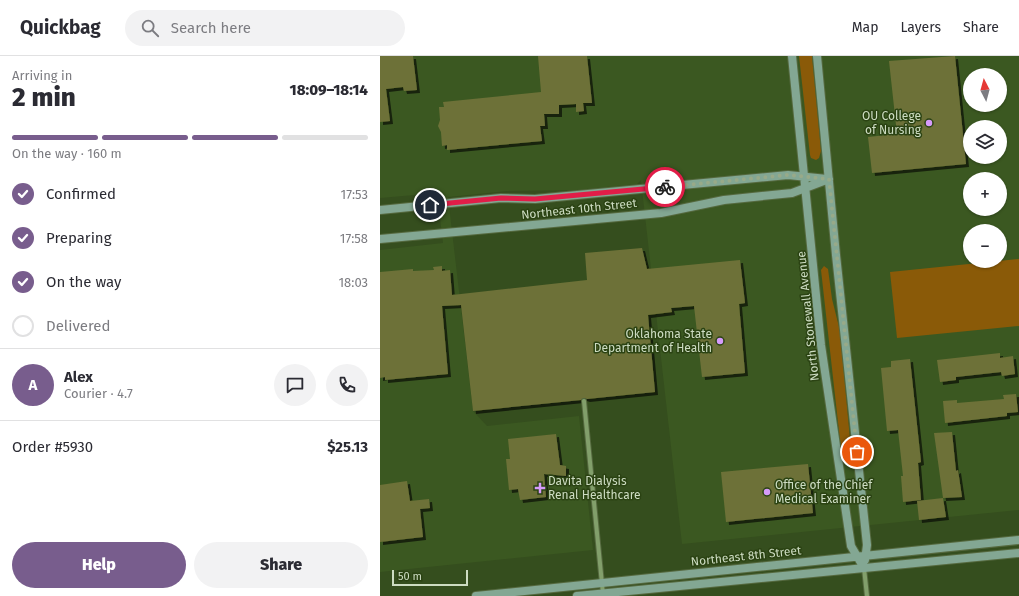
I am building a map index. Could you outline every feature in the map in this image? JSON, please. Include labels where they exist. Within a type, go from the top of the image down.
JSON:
[{"type":"main road","name":"North Stonewall Avenue","points":[[792,56],[821,345],[851,546],[864,568]]},
{"type":"main road","name":"North Stonewall Avenue","points":[[816,56],[867,544],[864,568]]},
{"type":"main road","name":"Northeast 10th Street","points":[[380,210],[501,198],[535,199],[788,175],[829,179]]},
{"type":"main road","name":"Northeast 10th Street","points":[[380,239],[662,213],[724,200],[792,193],[829,179]]},
{"type":"main road","name":"Northeast 8th Street","points":[[476,596],[1019,540]]},
{"type":"main road","name":"Northeast 8th Street","points":[[577,596],[604,595],[1019,553]]},
{"type":"street","points":[[584,401],[604,595]]},
{"type":"street","name":"North Stonewall Avenue","points":[[864,568],[867,596]]},
{"type":"shaded area","points":[[380,56],[1019,56],[1019,510],[682,544],[641,180],[637,184],[577,190],[507,191],[448,197],[473,411],[487,426],[579,416],[593,550],[380,572],[380,250],[443,243],[437,193],[380,198]]},
{"type":"shaded area","points":[[799,56],[812,56],[821,151],[819,158],[816,160],[811,158],[810,155]]},
{"type":"shaded area","points":[[679,192],[680,198],[665,200],[660,199],[660,196],[665,194]]},
{"type":"shaded area","points":[[1019,259],[1019,326],[897,338],[890,272],[963,265],[963,268],[1007,268],[1007,260]]},
{"type":"shaded area","points":[[824,266],[828,269],[832,299],[840,331],[852,461],[847,462],[842,458],[821,270]]},
{"type":"building","points":[[380,56],[413,56],[417,90],[404,91],[403,87],[386,89],[390,121],[380,122]]},
{"type":"building","points":[[538,56],[587,56],[592,103],[583,103],[584,111],[576,112],[576,104],[559,105],[559,114],[544,114],[545,126],[540,126],[542,141],[447,150],[447,145],[442,146],[441,132],[438,126],[440,120],[439,107],[444,107],[443,102],[541,92]]},
{"type":"building","name":"OU College of Nursing","points":[[955,56],[963,135],[963,164],[966,164],[872,173],[868,137],[897,134],[889,61]]},
{"type":"building","points":[[642,248],[647,269],[740,260],[745,303],[739,304],[745,373],[702,377],[694,306],[671,308],[672,312],[648,315],[655,392],[587,399],[584,398],[581,400],[473,411],[461,305],[442,306],[448,374],[385,380],[385,377],[380,378],[380,272],[413,269],[413,271],[434,270],[433,267],[442,266],[442,271],[450,270],[452,295],[587,280],[585,253]]},
{"type":"building","points":[[1000,353],[1000,358],[1013,356],[1015,374],[1002,376],[1001,372],[956,377],[956,380],[940,382],[937,360]]},
{"type":"building","points":[[910,359],[921,462],[918,463],[921,500],[903,502],[901,476],[903,476],[898,430],[887,431],[881,368],[891,367],[891,361]]},
{"type":"building","points":[[1016,394],[1018,412],[1007,413],[1007,416],[945,423],[943,401],[957,400],[957,403],[1004,399],[1003,395]]},
{"type":"building","points":[[952,432],[956,471],[958,470],[962,497],[943,498],[934,433]]},
{"type":"building","points":[[556,434],[560,465],[566,466],[566,476],[544,474],[546,497],[520,500],[518,489],[509,490],[506,459],[510,459],[508,439]]},
{"type":"building","name":"Office of the Chief Medical Examiner","points":[[808,464],[813,513],[726,522],[721,472]]},
{"type":"building","points":[[407,481],[410,501],[429,499],[430,508],[420,509],[423,537],[380,542],[380,485]]},
{"type":"building","points":[[943,498],[946,517],[919,520],[917,501]]},
{"type":"way so far","points":[[665,187],[788,175],[829,179],[857,452]]},
{"type":"place","name":"OU College of Nursing","points":[[929,123]]},
{"type":"place","name":"Oklahoma State Department of Health","points":[[720,341]]},
{"type":"place","name":"Davita Dialysis Renal Healthcare","points":[[540,488]]},
{"type":"place","name":"Office of the Chief Medical Examiner","points":[[767,492]]},
{"type":"route","points":[[430,205],[501,198],[535,199],[665,187]]}]
